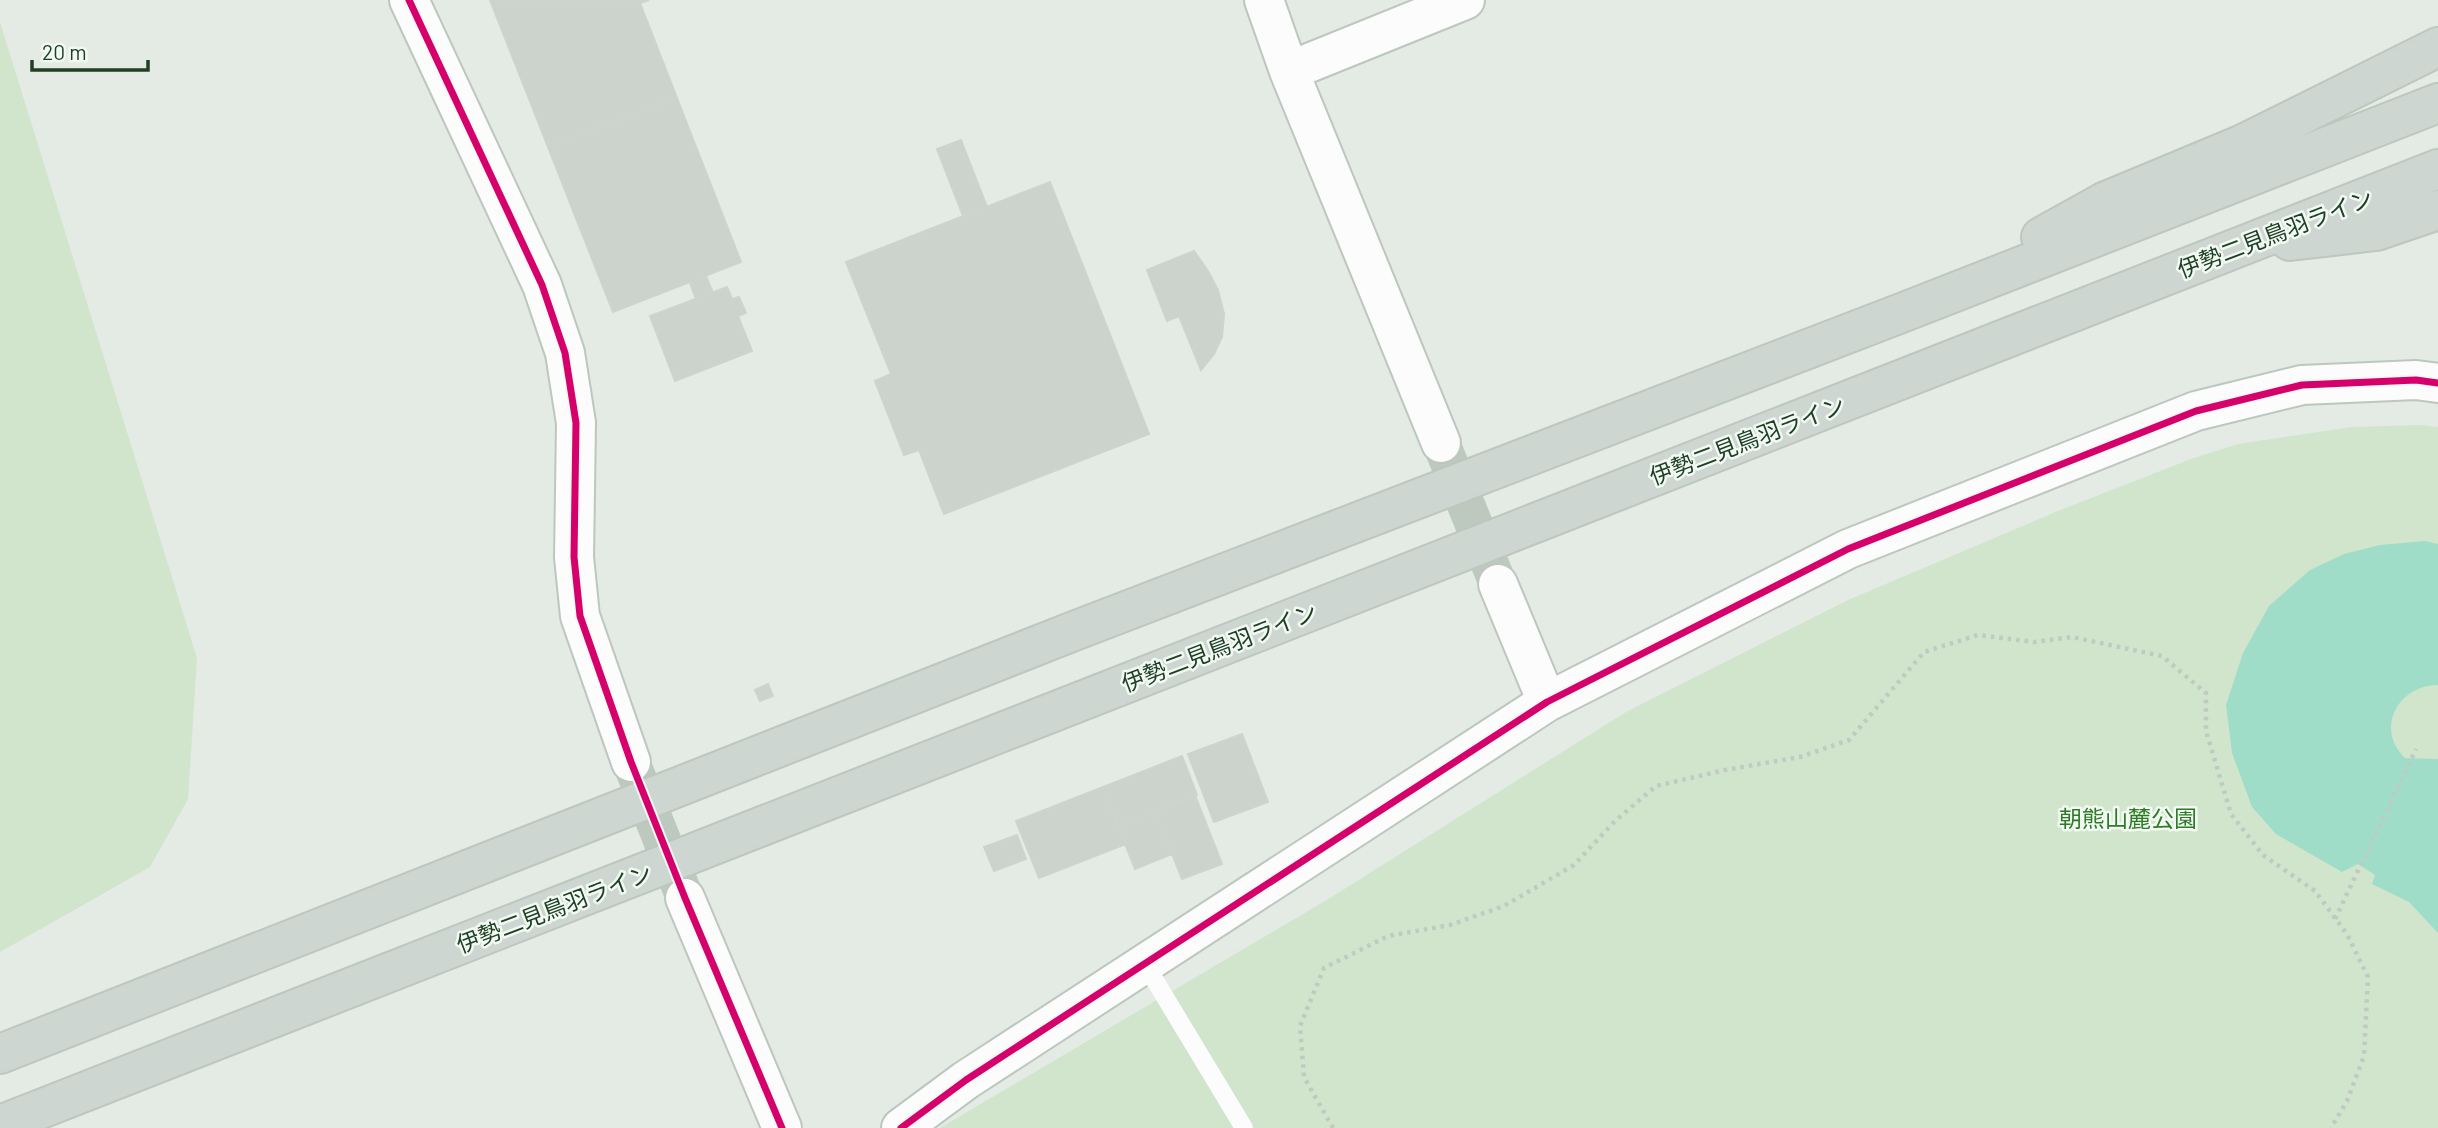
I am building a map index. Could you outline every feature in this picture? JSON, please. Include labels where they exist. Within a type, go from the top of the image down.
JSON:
[{"type":"main road","points":[[1904,312],[2104,202],[2241,145],[2438,47]]},
{"type":"main road","points":[[0,1054],[1074,631],[1904,312],[2438,103]]},
{"type":"main road","name":"伊勢二見鳥羽ライン","points":[[0,1125],[2438,169]]},
{"type":"main road","points":[[2239,246],[2376,231],[2438,211]]},
{"type":"street","points":[[409,0],[542,285],[565,353],[576,423],[574,557],[580,616],[631,762]]},
{"type":"street","points":[[1264,0],[1289,71],[1441,443]]},
{"type":"street","points":[[1289,71],[1465,0]]},
{"type":"street","points":[[901,1128],[966,1080],[1547,702],[1848,549],[2196,411],[2302,385],[2416,380],[2438,383]]},
{"type":"street","points":[[1498,583],[1547,702]]},
{"type":"street","points":[[685,898],[782,1128]]},
{"type":"lane","points":[[1145,964],[1244,1128]]},
{"type":"path","points":[[1333,1128],[1304,1077],[1300,1026],[1324,968],[1388,936],[1450,925],[1504,906],[1574,865],[1615,821],[1656,786],[1800,757],[1849,740],[1924,652],[1978,635],[2034,642],[2072,637],[2162,656],[2206,692],[2206,731],[2231,814],[2263,855],[2315,891],[2347,934],[2368,977],[2364,1056],[2347,1101],[2331,1128]]},
{"type":"path","points":[[2335,919],[2416,749]]},
{"type":"green space","points":[[0,22],[197,658],[188,799],[150,867],[0,952]]},
{"type":"green space","name":"朝熊山麓公園","points":[[2352,427],[2438,427],[2438,1128],[940,1128],[1330,898],[1626,712],[1848,600],[2058,511],[2191,459],[2238,444]]},
{"type":"shaded area","points":[[2425,541],[2438,544],[2438,685],[2412,692],[2402,700],[2395,710],[2392,734],[2396,746],[2405,758],[2438,759],[2438,933],[2409,902],[2372,884],[2375,875],[2358,864],[2342,872],[2276,834],[2252,807],[2232,753],[2226,705],[2243,653],[2269,606],[2310,570],[2344,554],[2380,545]]},
{"type":"building","points":[[490,0],[649,0],[640,3],[677,98],[548,147]]},
{"type":"building","points":[[677,98],[741,262],[613,312],[548,147]]},
{"type":"building","points":[[961,140],[987,207],[963,216],[937,149]]},
{"type":"building","points":[[1050,182],[1149,434],[944,514],[919,450],[904,455],[875,381],[891,374],[846,262]]},
{"type":"building","points":[[1194,251],[1218,290],[1224,314],[1222,337],[1214,354],[1201,370],[1179,316],[1167,321],[1147,270]]},
{"type":"building","points":[[706,276],[713,293],[696,299],[690,283]]},
{"type":"building","points":[[727,287],[732,299],[739,297],[746,313],[738,316],[752,351],[675,381],[650,316]]},
{"type":"building","points":[[768,684],[773,696],[760,701],[755,690]]},
{"type":"building","points":[[1242,734],[1268,802],[1214,822],[1188,754]]},
{"type":"building","points":[[1182,756],[1197,795],[1118,826],[1103,787]]},
{"type":"building","points":[[1103,787],[1126,844],[1039,878],[1016,821]]},
{"type":"building","points":[[1195,795],[1222,864],[1182,879],[1155,811]]},
{"type":"building","points":[[1155,811],[1172,854],[1135,869],[1118,826]]},
{"type":"building","points":[[1017,835],[1026,859],[994,871],[984,847]]},
{"type":"tunnel","points":[[1441,443],[1498,584]]},
{"type":"tunnel","points":[[631,762],[683,893]]},
{"type":"cycle path","points":[[409,0],[542,285],[565,353],[576,423],[574,557],[580,616],[631,762],[782,1128]]},
{"type":"cycle path","points":[[901,1128],[966,1080],[1547,702],[1848,549],[2196,411],[2302,385],[2416,380],[2438,383]]}]
